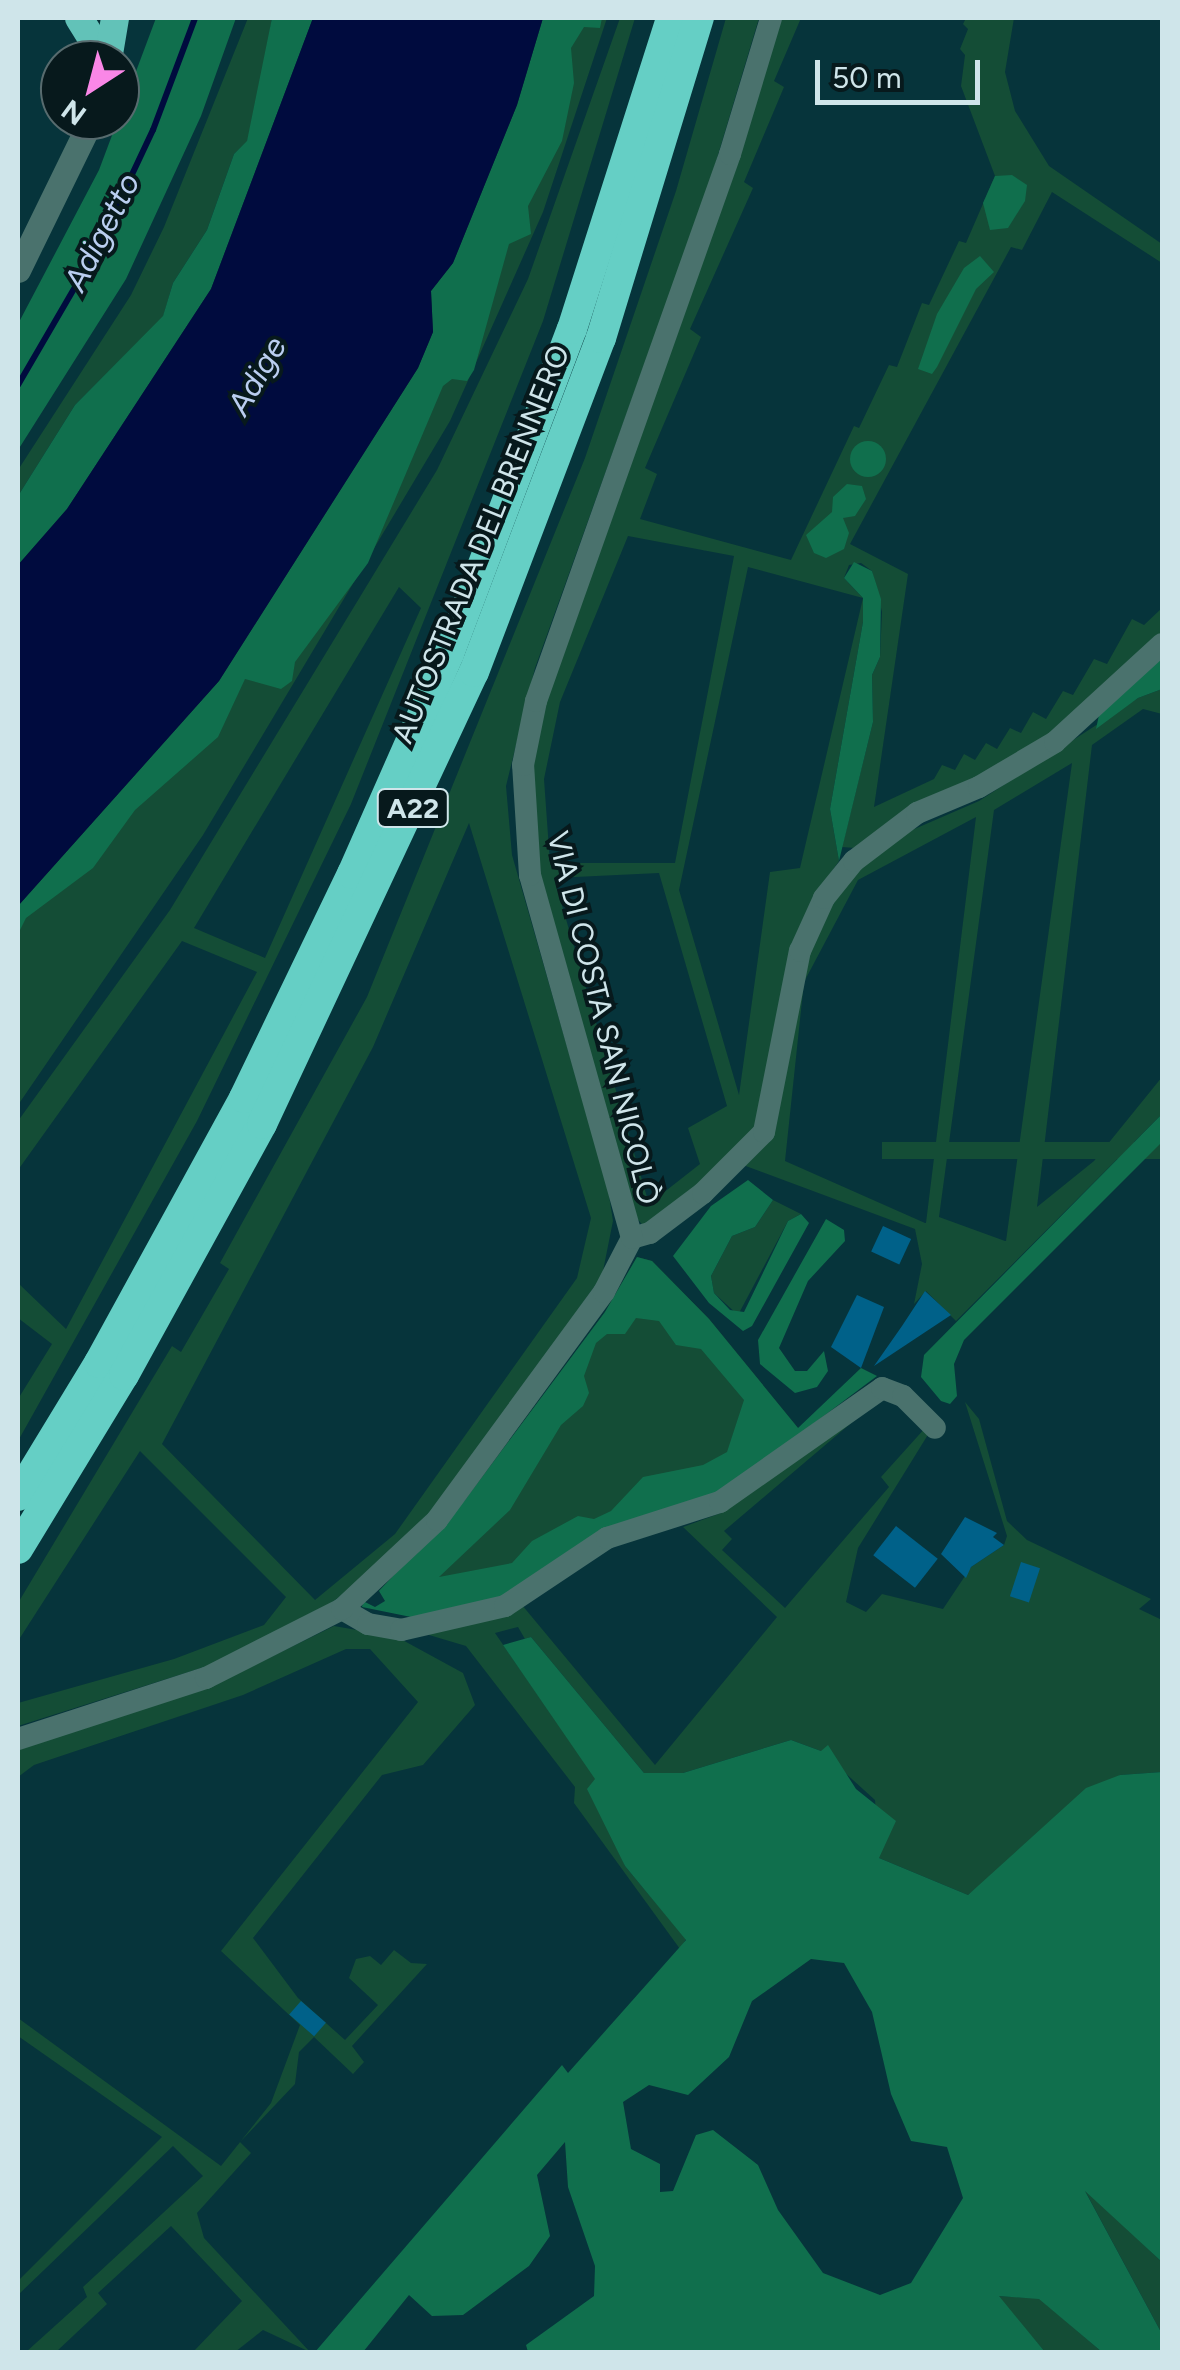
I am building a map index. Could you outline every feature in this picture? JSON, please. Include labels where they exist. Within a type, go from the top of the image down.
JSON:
[{"type":"highway","points":[[78,18],[93,40]]},
{"type":"highway","name":"AUTOSTRADA DEL BRENNERO","points":[[18,1496],[100,1363],[244,1098],[404,756],[572,329],[671,18]]},
{"type":"highway","name":"AUTOSTRADA DEL BRENNERO","points":[[18,1549],[124,1375],[262,1124],[459,706],[600,338],[699,18]]},
{"type":"street","name":"VIA DI COSTA SAN NICOLÒ","points":[[18,1739],[206,1678],[342,1609],[407,1553],[448,1506],[604,1292],[632,1238],[530,875],[523,765],[536,701],[730,154],[771,18]]},
{"type":"street","points":[[18,270],[81,140]]},
{"type":"street","points":[[632,1238],[650,1233],[703,1193],[764,1132],[792,978],[808,928],[837,880],[918,813],[978,787],[1081,723],[1162,644]]},
{"type":"street","points":[[342,1609],[368,1624],[401,1630],[505,1606],[607,1538],[720,1502],[882,1388],[902,1396],[935,1428]]},
{"type":"green space","points":[[156,18],[236,18],[201,116],[126,279],[18,450],[18,324],[99,170],[110,140],[140,140],[140,61]]},
{"type":"green space","points":[[248,18],[272,18],[261,90],[247,142],[234,154],[207,230],[173,283],[163,317],[75,405],[18,496],[18,470],[131,295],[164,227]]},
{"type":"green space","points":[[272,18],[313,18],[211,289],[67,509],[18,565],[18,496],[75,405],[163,316],[173,283],[207,230],[234,154],[247,141]]},
{"type":"green space","points":[[543,18],[607,18],[543,212],[450,421],[203,835],[18,1105],[18,906],[219,681],[418,368],[433,332],[431,291],[453,263],[517,105]]},
{"type":"green space","points":[[543,18],[602,18],[600,28],[584,27],[571,48],[574,83],[562,141],[528,206],[531,234],[509,244],[474,370],[467,381],[452,379],[443,386],[368,563],[295,662],[292,681],[281,689],[245,679],[218,737],[135,810],[93,868],[26,918],[18,934],[18,906],[219,681],[418,368],[433,332],[431,291],[453,263],[517,105]]},
{"type":"green space","points":[[620,18],[635,18],[543,321],[351,804],[197,1121],[18,1441],[18,1399],[52,1344],[18,1318],[18,1283],[66,1329],[257,972],[182,941],[18,1170],[18,1121],[170,910],[437,470],[528,279]],"holes":[[[399,587],[421,608],[265,958],[194,928]]]},
{"type":"green space","points":[[726,18],[759,18],[709,185],[535,668],[506,786],[512,855],[608,1189],[613,1221],[602,1276],[430,1517],[379,1566],[330,1604],[236,1657],[18,1726],[18,1703],[174,1659],[264,1625],[286,1597],[140,1451],[18,1641],[18,1603],[172,1346],[181,1352],[229,1269],[220,1263],[367,997],[585,458],[676,191]],"holes":[[[469,823],[591,1218],[577,1278],[395,1534],[315,1600],[162,1444],[373,1047]]]},
{"type":"green space","points":[[777,18],[801,18],[774,81],[784,87],[744,182],[753,188],[690,329],[701,337],[645,468],[657,474],[640,519],[791,560],[854,426],[859,428],[889,365],[897,367],[922,303],[929,305],[959,241],[966,243],[995,176],[961,86],[965,55],[960,49],[968,29],[963,24],[966,18],[1014,18],[1005,72],[1015,111],[1049,166],[1162,244],[1162,263],[1052,192],[1022,250],[1011,247],[850,544],[908,574],[874,807],[934,779],[942,765],[955,770],[964,754],[975,760],[986,743],[997,749],[1010,728],[1021,733],[1033,712],[1046,719],[1063,691],[1073,695],[1094,659],[1107,664],[1132,619],[1144,625],[1162,608],[1162,637],[1069,723],[855,848],[842,847],[873,722],[872,675],[880,657],[882,612],[872,571],[861,563],[849,565],[844,578],[863,598],[863,622],[830,809],[839,861],[819,890],[767,1103],[749,1141],[645,1228],[635,1216],[544,899],[528,818],[538,721]],"holes":[[[628,536],[734,556],[675,863],[550,863],[544,779],[560,702]],[[748,567],[863,598],[800,868],[770,872],[739,1095],[679,890]],[[659,873],[727,1106],[688,1128],[700,1164],[649,1204],[554,878]]]},
{"type":"green space","points":[[1012,175],[1027,185],[1025,201],[1008,228],[990,230],[983,203],[995,176]]},
{"type":"green space","points":[[980,256],[994,272],[976,289],[932,374],[918,369],[937,314],[964,268]]},
{"type":"green space","points":[[868,441],[881,446],[886,459],[881,472],[868,477],[855,472],[850,459],[855,446]]},
{"type":"green space","points":[[847,484],[862,486],[866,499],[855,516],[843,518],[849,533],[844,549],[826,558],[814,553],[806,535],[832,512],[833,497]]},
{"type":"green space","points":[[854,562],[872,571],[881,599],[880,657],[872,675],[873,722],[839,861],[830,809],[863,622],[863,598],[844,578]]},
{"type":"green space","points":[[1162,651],[1162,689],[1138,698],[1096,729],[1099,715]]},
{"type":"green space","points":[[1162,689],[1162,714],[1143,709],[1092,745],[1037,1207],[1094,1161],[1162,1077],[1162,1114],[956,1321],[926,1291],[914,1304],[922,1264],[915,1229],[743,1165],[799,975],[832,895],[896,837],[979,801],[1138,698]],"holes":[[[1072,763],[1006,1241],[1005,1241],[939,1217],[994,810]],[[976,817],[926,1223],[925,1223],[785,1161],[804,982],[858,880]]]},
{"type":"green space","points":[[1162,1114],[1162,1142],[964,1340],[954,1364],[957,1396],[950,1404],[941,1401],[921,1377],[924,1355]]},
{"type":"green space","points":[[882,1142],[1162,1142],[1162,1159],[882,1159]]},
{"type":"green space","points":[[748,1180],[773,1200],[755,1227],[732,1236],[711,1276],[714,1293],[730,1310],[744,1312],[788,1221],[801,1214],[809,1223],[752,1326],[743,1331],[709,1303],[673,1256],[711,1206]]},
{"type":"green space","points":[[773,1200],[801,1214],[788,1221],[738,1315],[714,1293],[711,1276],[732,1236],[755,1227]]},
{"type":"green space","points":[[826,1219],[844,1230],[845,1241],[808,1281],[779,1348],[795,1371],[807,1371],[824,1351],[828,1371],[817,1387],[795,1393],[760,1364],[758,1340]]},
{"type":"green space","points":[[637,1257],[652,1261],[709,1319],[798,1428],[534,1579],[379,1591],[465,1500],[605,1312]]},
{"type":"green space","points":[[637,1257],[652,1261],[709,1319],[798,1428],[861,1368],[877,1376],[713,1499],[504,1598],[411,1617],[362,1607],[363,1601],[375,1607],[385,1601],[379,1591],[465,1500],[605,1312]],"holes":[[[636,1318],[659,1321],[676,1345],[701,1349],[744,1400],[727,1452],[703,1465],[643,1477],[611,1511],[594,1519],[578,1516],[532,1541],[512,1563],[439,1577],[510,1510],[561,1425],[583,1406],[589,1393],[584,1376],[596,1343],[607,1334],[625,1334]]]},
{"type":"green space","points":[[883,1396],[724,1531],[732,1539],[722,1550],[785,1608],[889,1487],[881,1477],[926,1427],[929,1433],[858,1548],[846,1602],[866,1612],[882,1594],[943,1609],[971,1567],[1004,1545],[1007,1536],[965,1402],[979,1419],[1007,1521],[1027,1540],[1151,1599],[1139,1609],[1162,1620],[1162,1772],[1120,1775],[968,1895],[879,1858],[875,1800],[821,1751],[791,1740],[683,1773],[644,1773],[531,1637],[525,1639],[518,1627],[495,1633],[596,1779],[625,1866],[686,1939],[680,1949],[574,1803],[575,1787],[466,1646],[419,1632],[522,1605],[655,1765],[777,1617],[683,1527],[721,1513]]},
{"type":"green space","points":[[334,1626],[397,1637],[463,1673],[475,1705],[423,1765],[382,1775],[253,1938],[298,1998],[345,2040],[378,2005],[349,1978],[356,1959],[370,1956],[381,1965],[394,1950],[411,1963],[427,1964],[352,2046],[364,2062],[353,2074],[314,2037],[299,2052],[295,2084],[240,2142],[271,2103],[300,2025],[221,1951],[418,1702],[370,1649],[346,1649],[243,1695],[34,1765],[18,1777],[18,1750],[214,1685]]},
{"type":"green space","points":[[531,1637],[644,1773],[683,1773],[791,1740],[821,1751],[828,1745],[856,1789],[896,1821],[879,1858],[968,1895],[1086,1788],[1120,1775],[1162,1772],[1162,2262],[1085,2191],[1162,2334],[1162,2352],[1102,2352],[1039,2299],[999,2296],[1045,2352],[528,2352],[526,2345],[594,2296],[595,2266],[568,2187],[565,2142],[537,2175],[550,2236],[529,2266],[463,2315],[432,2316],[409,2295],[363,2352],[315,2352],[562,2065],[568,2073],[686,1940],[625,1866],[587,1789],[595,1779],[503,1645]],"holes":[[[811,1959],[844,1963],[872,2012],[891,2094],[911,2141],[947,2147],[963,2198],[911,2283],[880,2295],[823,2273],[778,2210],[758,2165],[713,2130],[696,2135],[673,2191],[660,2192],[660,2164],[631,2149],[623,2102],[649,2085],[688,2095],[729,2057],[752,2001]]]},
{"type":"green space","points":[[18,2018],[221,2166],[240,2142],[251,2153],[197,2213],[204,2238],[310,2352],[263,2330],[235,2352],[193,2352],[242,2301],[171,2226],[98,2293],[107,2304],[56,2352],[26,2352],[87,2297],[83,2287],[203,2176],[173,2146],[18,2295],[18,2281],[162,2137],[18,2036]]},
{"type":"green space","points":[[1083,2187],[1162,2262],[1162,2334]]},
{"type":"green space","points":[[997,2296],[1039,2298],[1102,2352],[1045,2352]]},
{"type":"water","name":"Adige","points":[[313,18],[543,18],[517,105],[453,263],[431,291],[433,332],[418,368],[219,681],[18,906],[18,565],[67,509],[211,289]]},
{"type":"building","points":[[883,1226],[911,1239],[899,1264],[871,1251]]},
{"type":"building","points":[[925,1291],[951,1315],[874,1366],[902,1326]]},
{"type":"building","points":[[857,1295],[884,1307],[861,1368],[831,1347]]},
{"type":"building","points":[[965,1517],[997,1533],[993,1537],[1004,1545],[971,1567],[966,1578],[941,1554]]},
{"type":"building","points":[[896,1526],[938,1559],[915,1588],[873,1555]]},
{"type":"building","points":[[1021,1562],[1040,1568],[1029,1602],[1010,1596]]},
{"type":"building","points":[[301,2001],[326,2023],[314,2036],[289,2015]]},
{"type":"waterway","name":"Adigetto","points":[[18,385],[96,251],[153,130],[195,18]]}]
